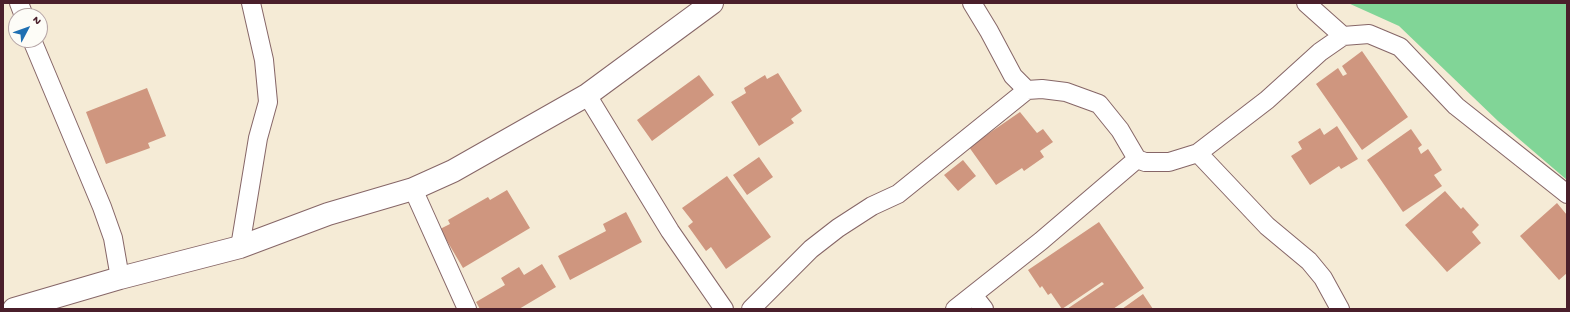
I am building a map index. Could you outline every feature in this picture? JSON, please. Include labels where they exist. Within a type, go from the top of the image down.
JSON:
[{"type":"street","points":[[240,247],[258,138],[268,102],[264,60],[251,3]]},
{"type":"street","points":[[14,309],[120,278],[240,247],[328,214],[413,190],[453,171],[587,95],[691,10],[712,3]]},
{"type":"street","points":[[972,3],[1013,76],[1027,90]]},
{"type":"street","points":[[1306,3],[1343,36]]},
{"type":"street","points":[[751,309],[811,249],[838,228],[872,206],[898,194],[1027,90],[1042,89],[1066,92],[1099,104],[1120,130],[1137,159],[1145,162],[1169,162],[1198,153],[1267,100],[1320,52],[1343,36],[1369,34],[1400,47],[1456,106],[1567,194]]},
{"type":"street","points":[[35,48],[102,207],[113,238],[120,278]]},
{"type":"street","points":[[587,95],[670,231],[724,309]]},
{"type":"street","points":[[1198,153],[1267,226],[1309,261],[1323,278],[1340,309]]},
{"type":"street","points":[[955,309],[1041,241],[1137,159]]},
{"type":"street","points":[[413,190],[467,309]]},
{"type":"street","points":[[973,295],[984,309]]},
{"type":"green space","points":[[1348,3],[1567,3],[1567,180],[1498,121],[1399,26]]},
{"type":"building","points":[[1362,51],[1408,117],[1362,150],[1316,84],[1338,68],[1343,76],[1347,74],[1342,66]]},
{"type":"building","points":[[778,73],[802,111],[791,119],[794,123],[759,146],[731,102],[746,93],[744,88],[765,75],[767,79]]},
{"type":"building","points":[[699,75],[714,95],[652,141],[637,120]]},
{"type":"building","points":[[147,88],[166,136],[148,143],[150,148],[106,164],[86,112]]},
{"type":"building","points":[[1020,112],[1037,133],[1043,129],[1053,142],[1040,151],[1044,157],[1024,171],[1022,168],[996,185],[969,147]]},
{"type":"building","points":[[1337,126],[1358,159],[1341,169],[1339,166],[1310,185],[1291,156],[1302,149],[1298,142],[1320,128],[1324,135]]},
{"type":"building","points":[[1411,129],[1422,145],[1418,148],[1421,154],[1428,149],[1442,170],[1434,175],[1442,186],[1403,212],[1367,160]]},
{"type":"building","points":[[759,157],[773,177],[747,195],[733,175]]},
{"type":"building","points":[[963,160],[976,176],[958,191],[944,175]]},
{"type":"building","points":[[727,176],[771,237],[726,269],[711,247],[706,251],[688,226],[693,222],[682,208]]},
{"type":"building","points":[[507,190],[530,228],[463,268],[440,229],[450,224],[448,220],[488,197],[490,200]]},
{"type":"building","points":[[1445,191],[1461,209],[1463,207],[1479,225],[1472,232],[1481,243],[1447,272],[1405,225]]},
{"type":"building","points":[[1557,203],[1567,215],[1567,273],[1559,280],[1520,236]]},
{"type":"building","points":[[626,212],[642,242],[570,280],[558,256],[606,231],[603,224]]},
{"type":"building","points":[[1099,222],[1144,288],[1113,309],[1067,309],[1104,284],[1102,282],[1062,309],[1051,293],[1048,295],[1042,286],[1040,288],[1028,270]]},
{"type":"building","points":[[542,264],[556,287],[519,309],[480,309],[476,302],[505,285],[501,278],[519,267],[524,275]]},
{"type":"building","points":[[1143,294],[1153,309],[1122,309]]}]
